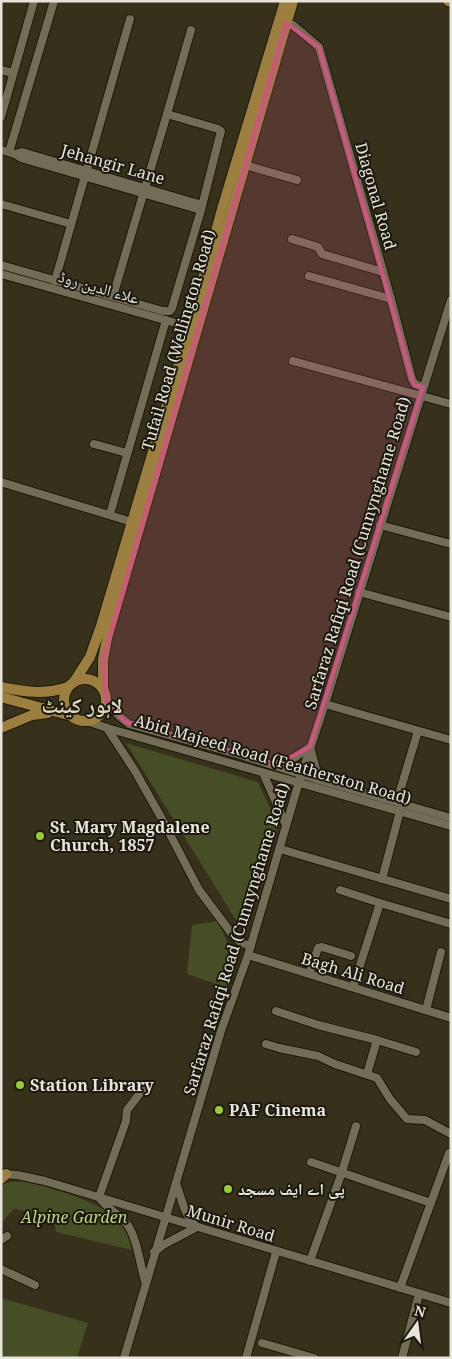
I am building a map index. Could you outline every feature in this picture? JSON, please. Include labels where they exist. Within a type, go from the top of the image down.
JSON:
[{"type":"main road","name":"Tufail Road (Wellington Road)","points":[[103,689],[103,660],[107,638],[286,23],[286,2]]},
{"type":"main road","name":"Tufail Road (Wellington Road)","points":[[71,684],[88,661],[95,643],[190,327],[222,210],[286,2]]},
{"type":"main road","points":[[1,687],[21,692],[41,693],[86,679],[93,680],[103,689],[106,700],[104,708],[94,719],[81,721],[66,710],[64,694],[71,684]]},
{"type":"main road","points":[[1,697],[54,713],[72,716]]},
{"type":"main road","points":[[1,728],[32,715],[54,713]]},
{"type":"street","points":[[1,117],[34,1]]},
{"type":"street","points":[[9,152],[54,1]]},
{"type":"street","points":[[55,281],[130,20]]},
{"type":"street","name":"Diagonal Road","points":[[286,23],[293,25],[319,47],[412,379],[416,384],[423,386]]},
{"type":"street","points":[[113,296],[190,30]]},
{"type":"street","points":[[1,70],[13,73]]},
{"type":"street","points":[[1,265],[163,311],[170,311],[202,208],[221,131],[167,114]]},
{"type":"street","name":"Jehangir Lane","points":[[9,152],[21,158],[86,173],[202,208]]},
{"type":"street","points":[[245,164],[297,180]]},
{"type":"street","points":[[1,204],[71,224]]},
{"type":"street","points":[[292,239],[318,247],[322,254],[383,272]]},
{"type":"street","name":"علاء الدین روڈ","points":[[1,274],[190,327]]},
{"type":"street","points":[[309,276],[391,299]]},
{"type":"street","name":"Sarfaraz Rafiqi Road (Cunnynghame Road)","points":[[124,1358],[145,1281],[176,1183],[220,1031],[248,956],[299,782],[451,300]]},
{"type":"street","points":[[110,514],[166,320]]},
{"type":"street","points":[[293,361],[451,404]]},
{"type":"street","points":[[94,444],[127,454]]},
{"type":"street","points":[[1,482],[132,522]]},
{"type":"street","points":[[380,525],[451,544]]},
{"type":"street","points":[[359,592],[451,617]]},
{"type":"street","name":"Abid Majeed Road (Featherston Road)","points":[[106,700],[119,716],[129,724],[275,765],[451,818]]},
{"type":"street","points":[[325,704],[451,740]]},
{"type":"street","name":"Abid Majeed Road (Featherston Road)","points":[[87,721],[451,826]]},
{"type":"street","points":[[107,728],[135,771],[199,890],[235,938],[251,946]]},
{"type":"street","points":[[397,802],[418,731]]},
{"type":"street","points":[[275,765],[294,758],[310,747],[320,780]]},
{"type":"street","points":[[263,772],[286,825]]},
{"type":"street","points":[[382,878],[400,811]]},
{"type":"street","points":[[280,849],[451,899]]},
{"type":"street","points":[[340,890],[451,924]]},
{"type":"street","points":[[353,988],[380,903]]},
{"type":"street","points":[[309,974],[318,948],[322,947],[351,956]]},
{"type":"street","points":[[426,1010],[441,952]]},
{"type":"street","name":"Bagh Ali Road","points":[[248,956],[451,1018]]},
{"type":"street","points":[[276,1011],[318,1025],[416,1052]]},
{"type":"street","points":[[367,1074],[377,1040]]},
{"type":"street","points":[[266,1044],[310,1053],[377,1078],[390,1099],[407,1119],[425,1120],[451,1134]]},
{"type":"street","points":[[144,1088],[127,1110],[126,1121],[99,1197],[104,1206],[115,1213],[128,1226],[145,1281]]},
{"type":"street","points":[[310,1261],[342,1172],[356,1126]]},
{"type":"street","points":[[400,1288],[449,1153]]},
{"type":"street","points":[[311,1162],[431,1203]]},
{"type":"street","name":"Munir Road","points":[[3,1176],[29,1177],[451,1304]]},
{"type":"street","points":[[154,1252],[163,1245],[197,1227],[191,1222],[184,1210],[176,1183]]},
{"type":"street","points":[[246,1358],[276,1252]]},
{"type":"street","points":[[1,1269],[35,1285]]},
{"type":"street","points":[[402,1358],[419,1294]]},
{"type":"street","points":[[262,1343],[314,1358]]},
{"type":"highlighted area","points":[[286,23],[319,47],[412,379],[414,385],[423,387],[310,747],[275,765],[125,722],[106,700],[103,660]]},
{"type":"green space","points":[[126,743],[258,782],[278,826],[244,933]]},
{"type":"green space","points":[[218,921],[231,951],[228,988],[187,974],[192,925]]},
{"type":"green space","name":"Alpine Garden","points":[[24,1181],[77,1197],[104,1209],[123,1225],[128,1234],[132,1250],[56,1232],[53,1216],[14,1209],[1,1223],[1,1183]]},
{"type":"green space","points":[[1,1298],[88,1323],[77,1358],[1,1358]]},
{"type":"place","name":"St. Mary Magdalene Church, 1857","points":[[40,836]]},
{"type":"place","name":"Station Library","points":[[20,1085]]},
{"type":"place","name":"PAF Cinema","points":[[219,1110]]},
{"type":"place","name":"پی اے ایف مسجد","points":[[228,1189]]},
{"type":"district","name":"لاہور کینٹ","points":[[82,706]]}]
